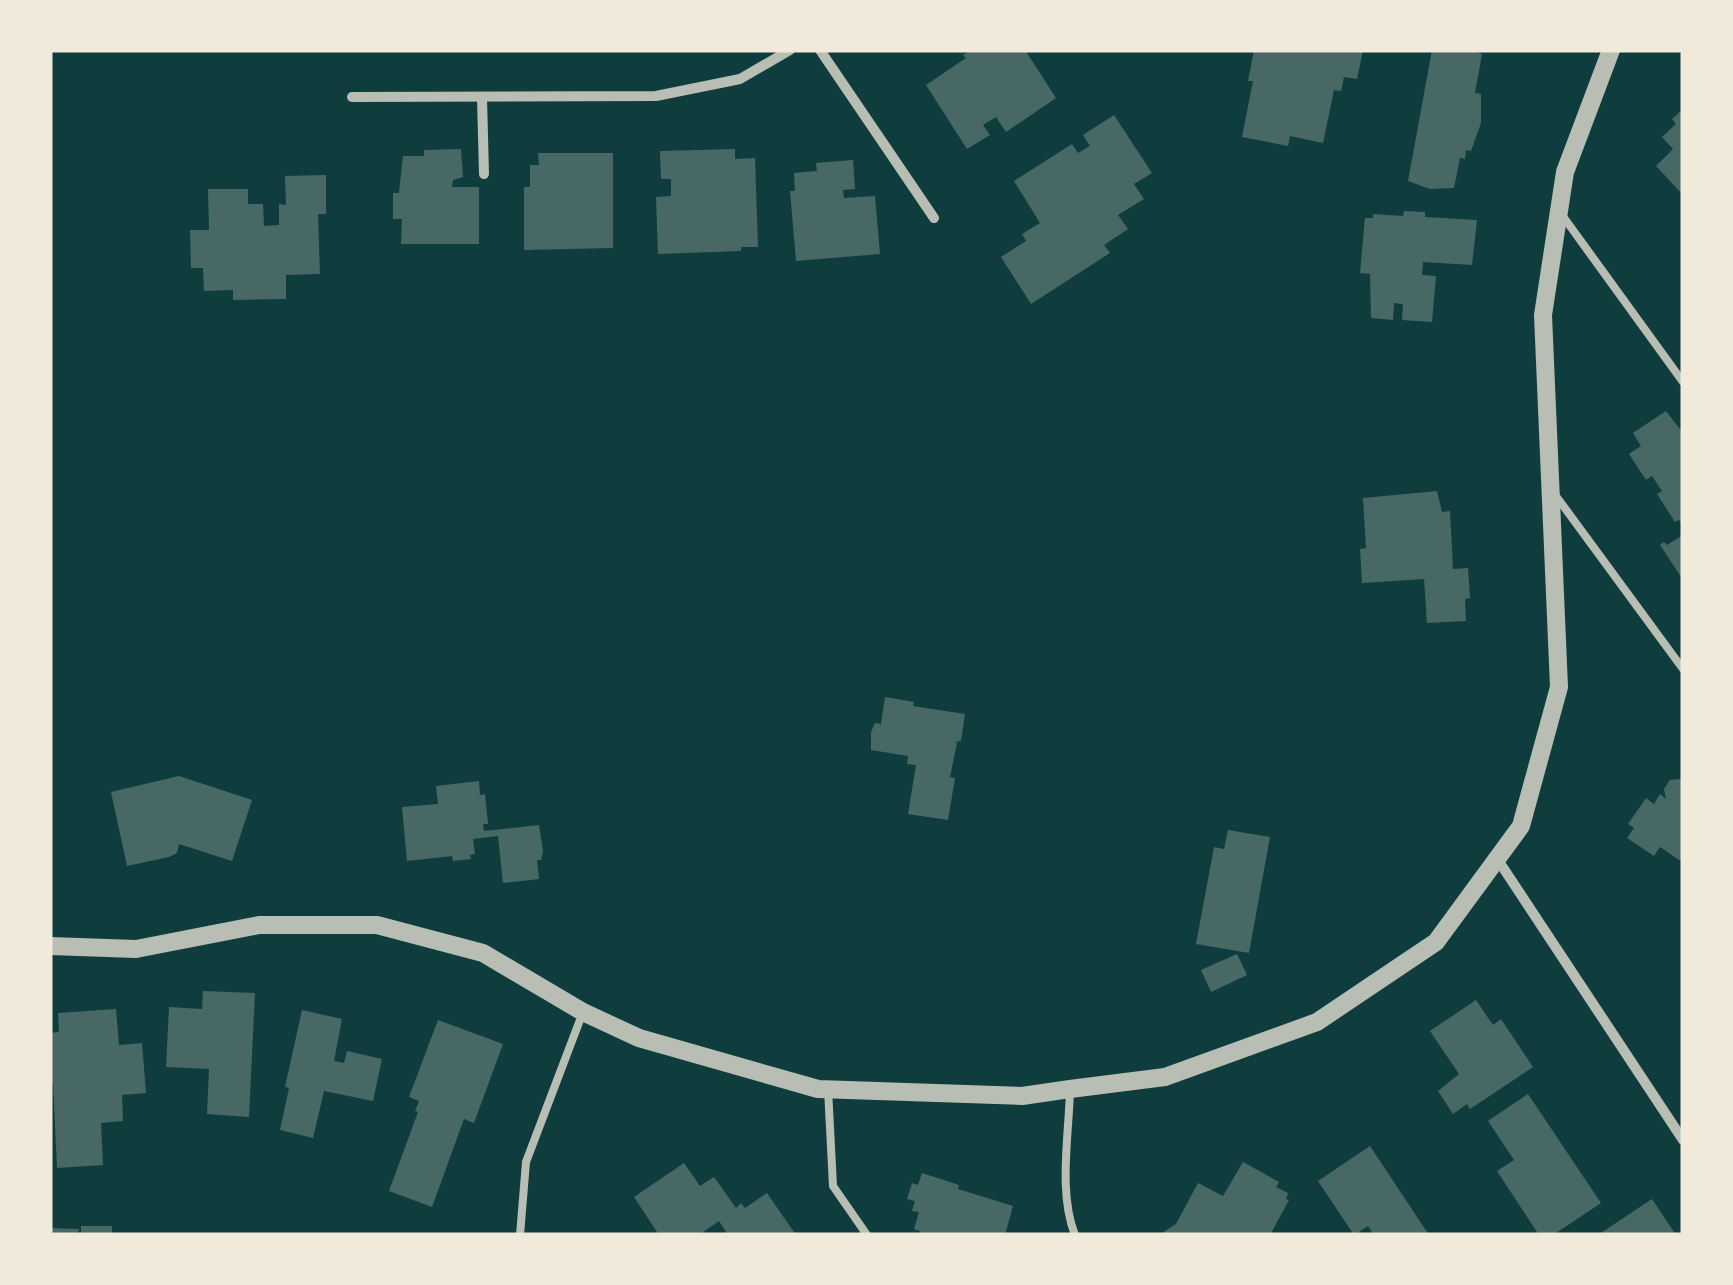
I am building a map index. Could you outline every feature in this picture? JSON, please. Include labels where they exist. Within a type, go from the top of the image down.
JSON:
[{"type":"street","points":[[352,98],[656,96],[740,79],[790,50]]},
{"type":"street","points":[[820,50],[934,218]]},
{"type":"street","points":[[50,946],[136,949],[258,925],[378,926],[483,953],[583,1012],[640,1038],[828,1089],[1022,1096],[1070,1090],[1166,1076],[1317,1022],[1436,942],[1521,826],[1559,687],[1543,315],[1565,172],[1611,50]]},
{"type":"street","points":[[482,98],[484,174]]},
{"type":"street","points":[[1498,860],[1683,1140]]},
{"type":"lane","points":[[1559,211],[1683,382]]},
{"type":"lane","points":[[1550,488],[1683,668]]},
{"type":"lane","points":[[520,1235],[526,1162],[583,1012]]},
{"type":"lane","points":[[828,1089],[833,1186],[866,1235]]},
{"type":"lane","points":[[1070,1090],[1065,1190],[1066,1214],[1074,1235]]},
{"type":"building","points":[[971,50],[1025,50],[1056,98],[1006,132],[996,117],[983,125],[990,135],[967,149],[926,85],[966,58],[963,55]]},
{"type":"building","points":[[1254,50],[1363,50],[1357,79],[1344,77],[1341,91],[1334,90],[1323,143],[1290,136],[1288,146],[1242,137],[1253,81],[1248,81]]},
{"type":"building","points":[[1432,50],[1470,50],[1482,54],[1475,93],[1481,94],[1481,123],[1471,151],[1466,150],[1465,159],[1460,158],[1454,188],[1430,189],[1408,181]]},
{"type":"building","points":[[1683,109],[1683,195],[1656,166],[1673,149],[1662,137],[1676,124],[1672,119]]},
{"type":"building","points":[[1114,115],[1152,173],[1134,184],[1144,199],[1118,215],[1128,229],[1104,245],[1110,253],[1031,304],[1001,257],[1026,241],[1022,234],[1040,223],[1014,181],[1072,144],[1078,153],[1090,146],[1083,135]]},
{"type":"building","points":[[461,149],[463,177],[453,180],[452,187],[479,187],[479,244],[401,244],[402,219],[393,219],[393,193],[399,193],[403,156],[424,156],[424,150]]},
{"type":"building","points":[[735,149],[735,159],[755,158],[758,247],[658,254],[656,197],[671,196],[671,179],[661,179],[660,151]]},
{"type":"building","points":[[538,153],[613,153],[613,248],[524,250],[524,187],[530,187],[530,165],[539,165]]},
{"type":"building","points":[[853,160],[855,189],[843,190],[844,198],[875,196],[880,254],[796,261],[790,191],[795,191],[794,173],[817,171],[816,163]]},
{"type":"building","points":[[326,175],[326,214],[318,214],[320,274],[286,275],[286,299],[233,300],[233,290],[204,291],[203,268],[191,268],[190,230],[209,230],[208,189],[248,189],[248,204],[263,204],[264,226],[279,225],[279,204],[286,205],[285,176]]},
{"type":"building","points":[[1404,211],[1425,212],[1425,217],[1477,220],[1472,265],[1423,262],[1422,275],[1436,276],[1432,322],[1402,320],[1403,304],[1394,303],[1393,320],[1371,318],[1370,274],[1360,273],[1365,218],[1373,218],[1373,214],[1403,216]]},
{"type":"building","points":[[1666,411],[1683,433],[1683,526],[1679,520],[1675,522],[1657,494],[1662,491],[1652,476],[1646,480],[1629,454],[1641,446],[1633,433]]},
{"type":"building","points":[[1437,491],[1442,512],[1450,511],[1453,569],[1468,568],[1470,598],[1465,599],[1466,621],[1427,623],[1424,579],[1362,583],[1360,549],[1366,548],[1363,498]]},
{"type":"building","points":[[1683,535],[1683,580],[1660,545]]},
{"type":"building","points":[[885,697],[965,714],[961,741],[955,742],[950,777],[955,778],[948,820],[908,814],[916,765],[907,764],[908,756],[871,750],[871,732],[875,723],[881,724]]},
{"type":"building","points":[[179,776],[252,800],[232,861],[179,844],[177,853],[169,857],[127,866],[111,792]]},
{"type":"building","points":[[1680,779],[1683,860],[1660,847],[1654,856],[1627,838],[1634,828],[1628,824],[1646,798],[1654,804],[1660,794],[1666,799],[1664,789],[1670,780]]},
{"type":"building","points":[[479,781],[480,795],[485,794],[488,824],[483,824],[484,831],[539,825],[543,851],[541,860],[537,860],[539,879],[503,883],[498,836],[473,839],[475,854],[470,855],[471,859],[453,861],[452,856],[407,861],[402,807],[438,804],[436,786]]},
{"type":"building","points":[[1228,830],[1270,837],[1249,953],[1196,944],[1214,847],[1224,849]]},
{"type":"building","points":[[1237,954],[1247,975],[1211,992],[1201,970]]},
{"type":"building","points":[[203,991],[255,993],[249,1117],[207,1114],[209,1069],[166,1067],[169,1007],[202,1009]]},
{"type":"building","points":[[1476,1000],[1493,1025],[1501,1019],[1533,1067],[1470,1109],[1467,1104],[1453,1114],[1438,1091],[1459,1074],[1430,1031]]},
{"type":"building","points":[[116,1009],[119,1045],[142,1043],[146,1093],[122,1095],[123,1121],[101,1123],[103,1165],[57,1168],[50,1033],[59,1032],[58,1013]]},
{"type":"building","points":[[302,1010],[342,1019],[334,1061],[344,1063],[347,1051],[382,1059],[373,1101],[324,1091],[313,1138],[280,1130]]},
{"type":"building","points":[[438,1020],[503,1044],[474,1123],[464,1119],[432,1207],[389,1191],[418,1112],[415,1111],[419,1101],[409,1097]]},
{"type":"building","points":[[1528,1094],[1601,1203],[1553,1235],[1539,1235],[1497,1171],[1514,1160],[1488,1121]]},
{"type":"building","points":[[1370,1146],[1429,1235],[1374,1235],[1368,1226],[1354,1235],[1318,1181]]},
{"type":"building","points":[[1243,1162],[1279,1182],[1276,1187],[1288,1193],[1289,1200],[1270,1235],[1159,1235],[1176,1224],[1198,1183],[1223,1196]]},
{"type":"building","points":[[684,1163],[700,1186],[714,1177],[736,1208],[741,1203],[745,1208],[767,1193],[796,1235],[728,1235],[719,1221],[699,1235],[659,1235],[634,1197]]},
{"type":"building","points":[[922,1173],[1013,1206],[1005,1235],[919,1235],[920,1231],[914,1229],[919,1212],[912,1211],[915,1201],[907,1199],[912,1183],[918,1185]]},
{"type":"building","points":[[1652,1199],[1676,1235],[1598,1235]]},
{"type":"building","points":[[81,1226],[112,1226],[112,1235],[81,1235]]},
{"type":"building","points":[[50,1228],[79,1229],[78,1235],[50,1235]]}]
